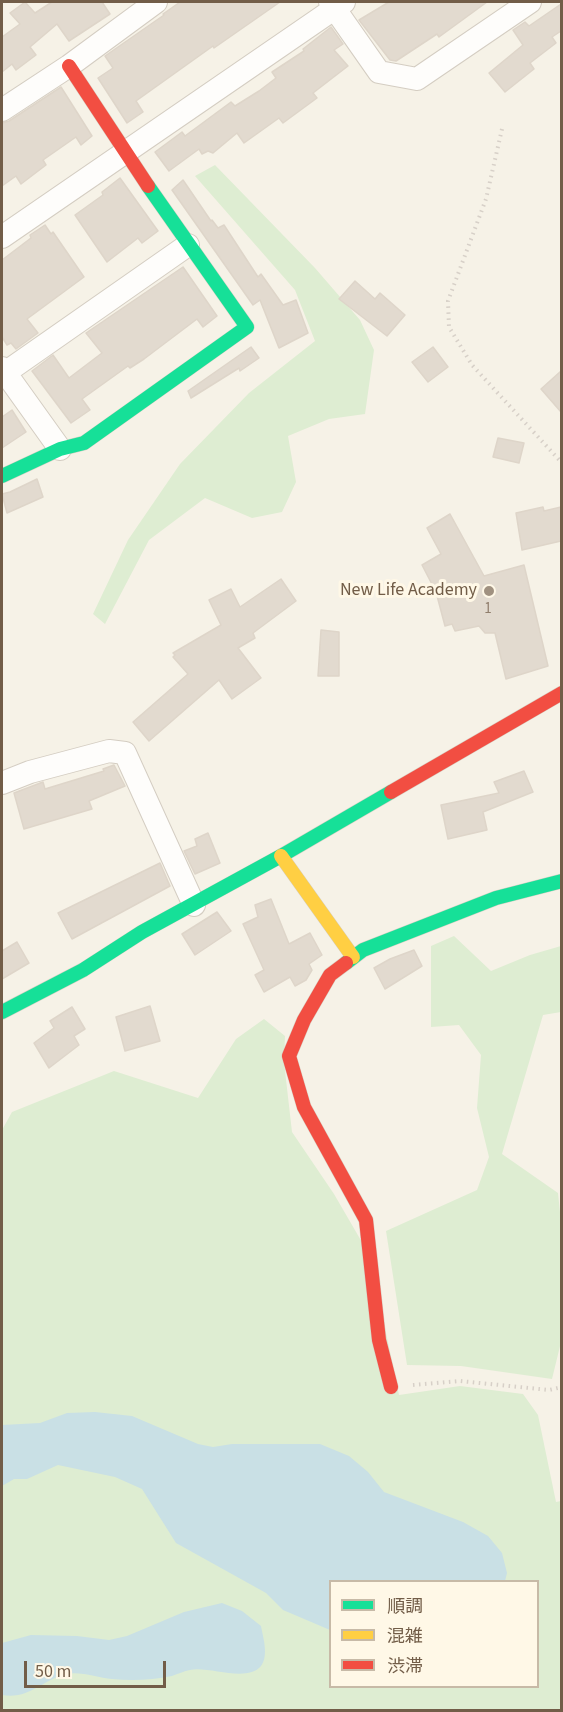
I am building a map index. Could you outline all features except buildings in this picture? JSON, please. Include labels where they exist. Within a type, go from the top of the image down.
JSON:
[{"type":"street","points":[[2,111],[69,66],[156,2]]},
{"type":"street","points":[[2,237],[336,4],[379,72],[417,79],[530,2]]},
{"type":"street","points":[[2,476],[60,449],[84,443],[247,327],[124,152],[69,66]]},
{"type":"street","points":[[60,449],[3,372],[188,245]]},
{"type":"street","points":[[2,1012],[83,970],[142,932],[281,856],[561,693]]},
{"type":"street","points":[[2,783],[30,772],[109,751],[125,753],[194,905]]},
{"type":"street","points":[[281,856],[352,957]]},
{"type":"street","points":[[391,1387],[379,1340],[366,1220],[304,1107],[289,1056],[304,1020],[330,975],[352,957],[363,950],[450,918],[496,898],[561,881]]},
{"type":"path","points":[[502,129],[486,199],[448,301],[449,327],[472,366],[561,463]]},
{"type":"path","points":[[391,1387],[460,1380],[549,1390],[561,1387]]},
{"type":"green space","points":[[215,165],[315,268],[360,320],[374,350],[365,414],[329,419],[288,436],[296,482],[282,512],[252,518],[205,498],[149,540],[105,624],[93,614],[128,540],[180,464],[249,393],[315,341],[295,290],[195,176]]},
{"type":"green space","points":[[454,936],[491,971],[530,955],[561,946],[561,1012],[543,1015],[502,1154],[558,1193],[562,1232],[562,1338],[552,1379],[461,1366],[407,1365],[386,1231],[477,1190],[489,1157],[477,1108],[481,1055],[459,1025],[431,1027],[431,946]]},
{"type":"green space","points":[[264,1019],[285,1036],[284,1062],[292,1132],[334,1194],[370,1256],[399,1395],[460,1386],[523,1394],[538,1415],[556,1502],[561,1501],[561,1710],[2,1710],[2,1130],[12,1112],[114,1071],[198,1098],[236,1039]]},
{"type":"water","points":[[95,1412],[132,1416],[198,1444],[213,1447],[232,1444],[320,1444],[349,1456],[368,1472],[384,1492],[463,1522],[488,1536],[502,1553],[507,1573],[505,1580],[329,1580],[329,1630],[283,1610],[266,1593],[176,1543],[142,1489],[115,1477],[58,1465],[27,1479],[14,1479],[2,1486],[2,1425],[40,1423],[67,1413]]},
{"type":"water","points":[[222,1603],[242,1611],[261,1626],[265,1657],[261,1666],[255,1671],[237,1674],[198,1669],[172,1676],[135,1680],[72,1673],[20,1695],[2,1695],[2,1643],[31,1635],[77,1636],[109,1640],[127,1636],[184,1612]]},
{"type":"traffic: fast","points":[[2,476],[60,449],[84,443],[247,327],[148,186]]},
{"type":"traffic: fast","points":[[2,1012],[83,970],[142,932],[281,856],[391,792]]},
{"type":"traffic: fast","points":[[346,963],[363,950],[496,898],[562,881]]},
{"type":"traffic: slow","points":[[281,856],[353,957]]},
{"type":"traffic: jam","points":[[69,66],[148,186]]},
{"type":"traffic: jam","points":[[391,792],[562,693]]},
{"type":"traffic: jam","points":[[346,963],[330,975],[304,1020],[289,1056],[304,1107],[366,1220],[379,1340],[391,1387]]},
{"type":"place","name":"New Life Academy","points":[[489,591]]}]
